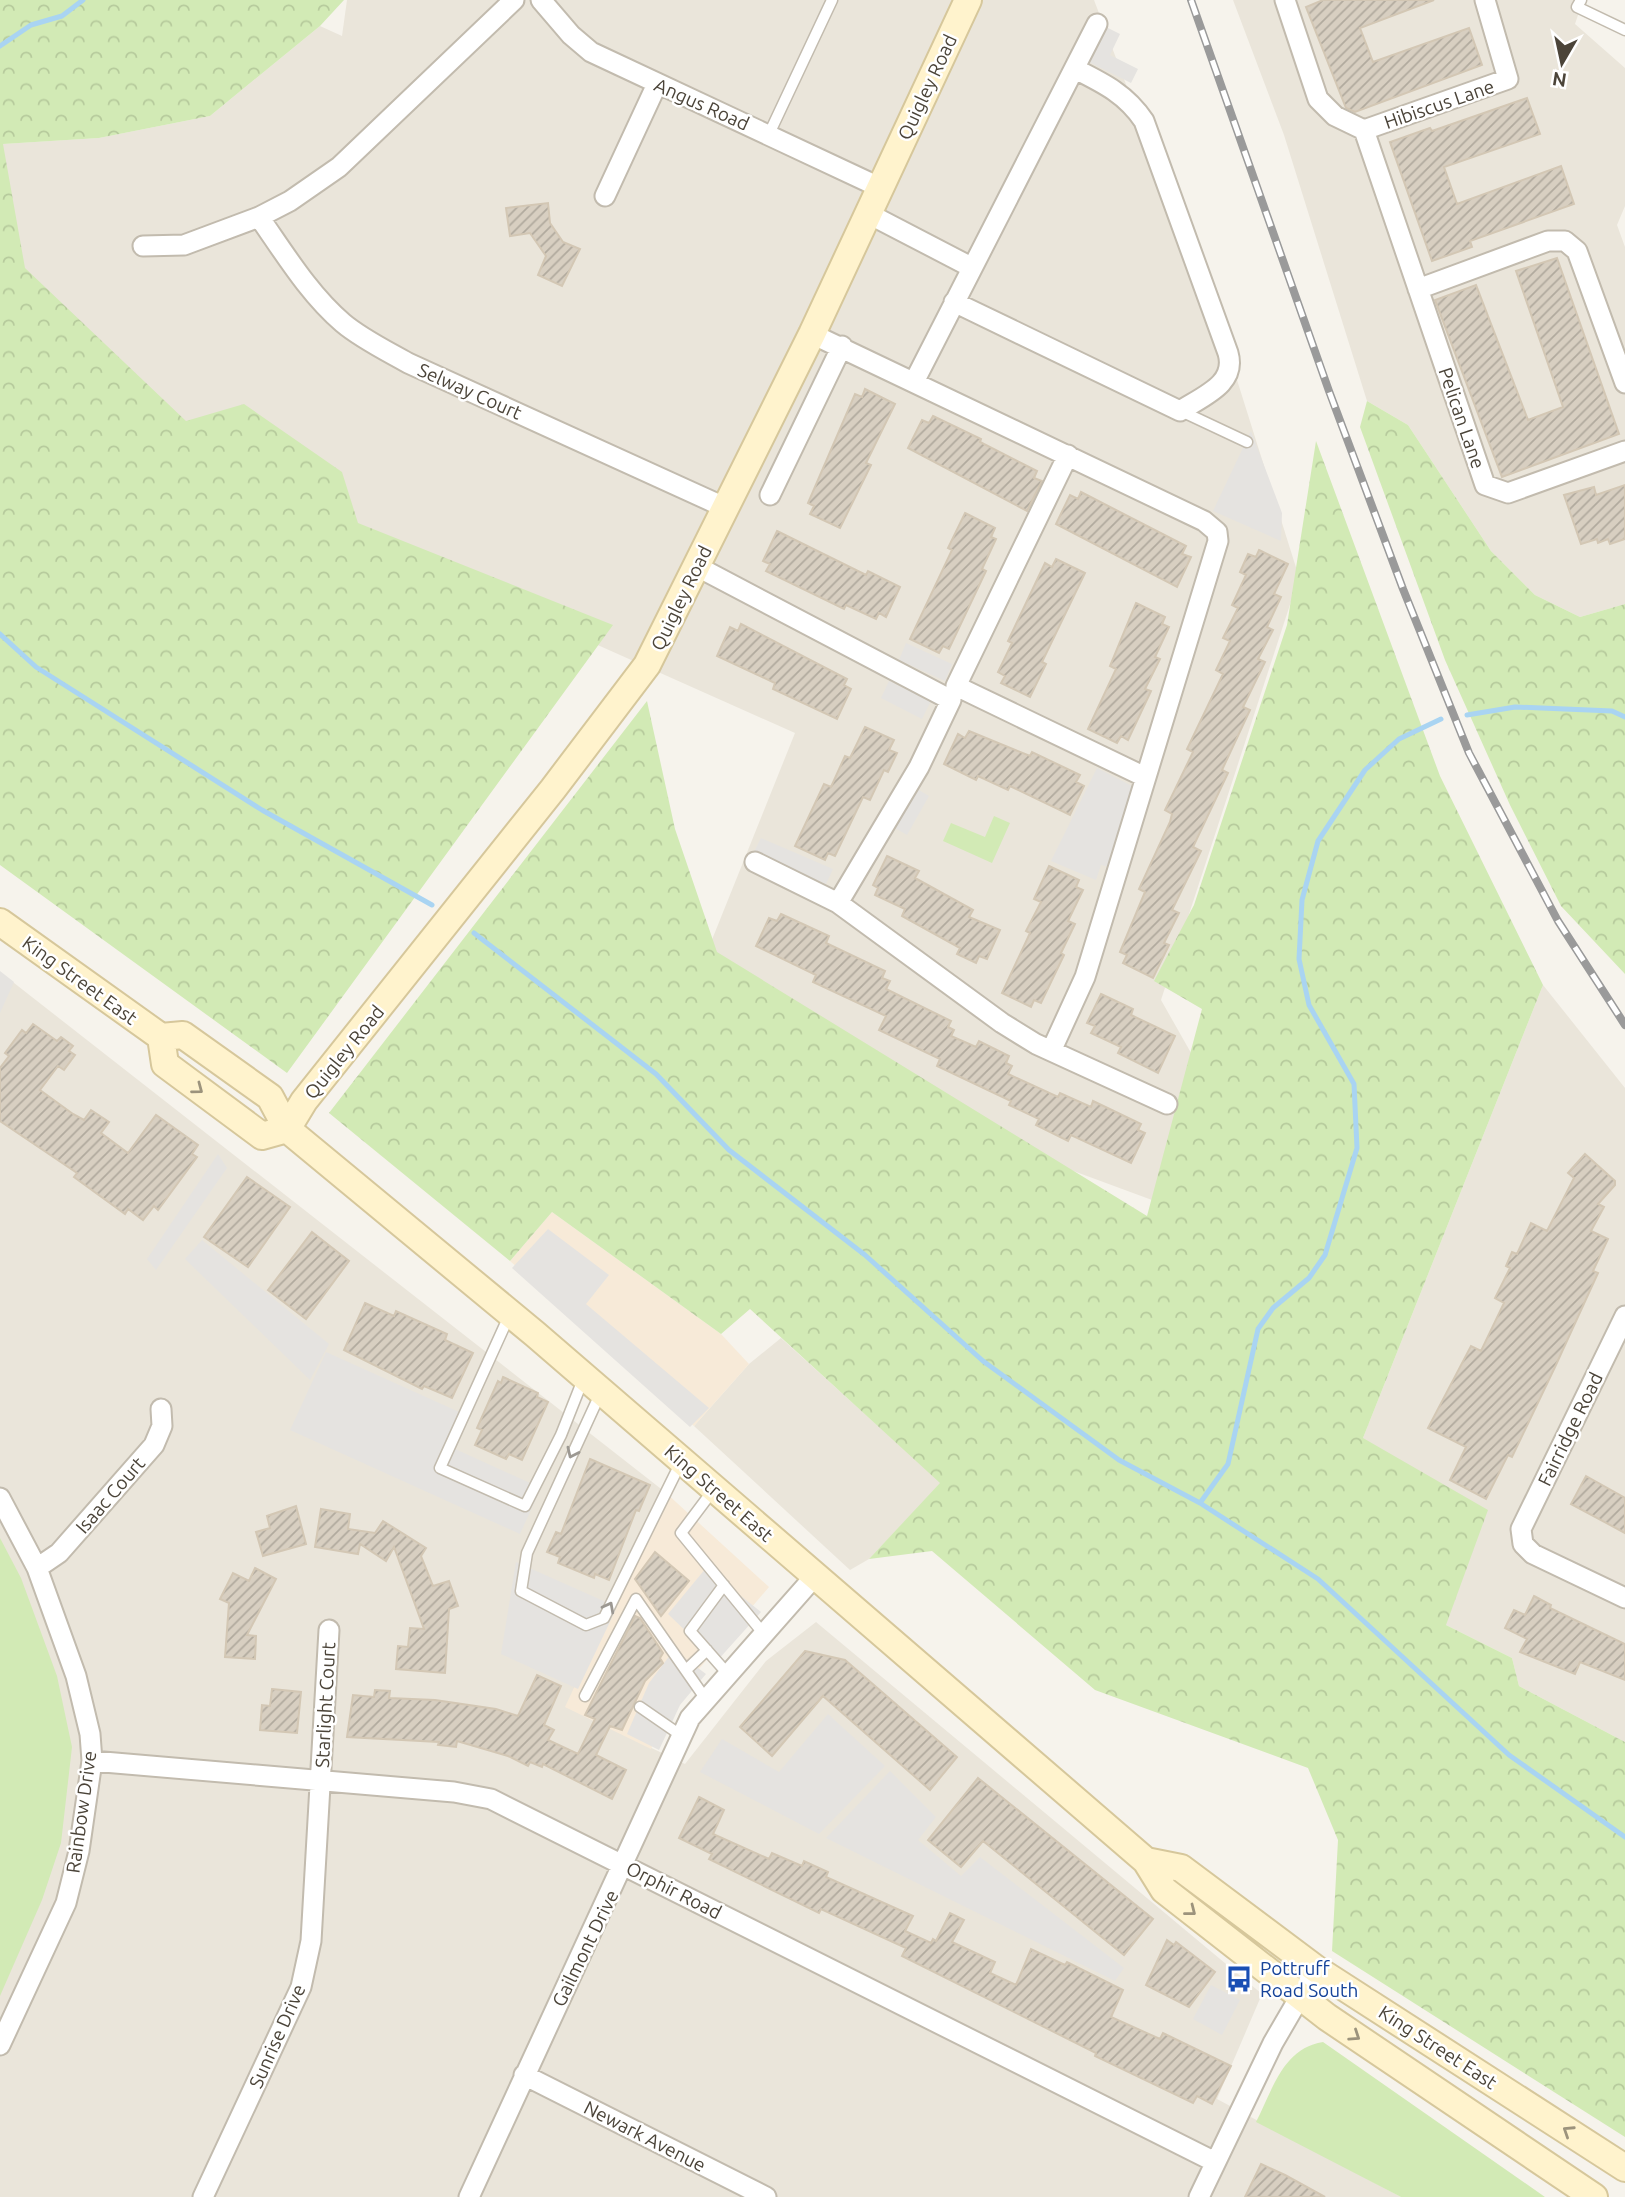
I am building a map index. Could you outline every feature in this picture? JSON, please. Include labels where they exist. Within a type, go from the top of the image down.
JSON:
[{"type":"main road","name":"Quigley Road","points":[[287,1129],[304,1101],[554,789],[647,665],[698,567],[724,507],[811,334],[968,0]]},
{"type":"main road","name":"King Street East","points":[[0,922],[161,1037],[183,1035],[270,1097],[287,1129],[593,1384],[1146,1861],[1164,1891],[1300,1996],[1594,2197]]},
{"type":"main road","points":[[161,1037],[165,1064],[262,1136],[287,1129]]},
{"type":"main road","name":"King Street East","points":[[1146,1861],[1181,1868],[1316,1969],[1625,2168]]},
{"type":"street","points":[[143,246],[184,245],[260,217],[290,201],[339,167],[514,0]]},
{"type":"street","name":"Angus Road","points":[[541,0],[570,35],[591,52],[879,187]]},
{"type":"street","name":"Hibiscus Lane","points":[[1285,0],[1318,99],[1335,116],[1364,130],[1508,79],[1485,0]]},
{"type":"street","points":[[914,382],[1097,24]]},
{"type":"street","points":[[954,302],[1180,411],[1226,381],[1230,373],[1230,359],[1144,121],[1133,104],[1117,91],[1075,69]]},
{"type":"street","points":[[605,196],[657,84]]},
{"type":"street","name":"Pelican Lane","points":[[1364,130],[1485,485],[1508,493],[1625,451]]},
{"type":"street","points":[[867,213],[971,267]]},
{"type":"street","name":"Selway Court","points":[[260,217],[312,292],[344,324],[380,347],[408,363],[724,507]]},
{"type":"street","points":[[1418,289],[1548,240],[1565,241],[1577,251],[1625,383]]},
{"type":"street","points":[[811,334],[842,346],[1068,455],[1204,522],[1217,532],[1218,541],[1085,977],[1052,1049]]},
{"type":"street","points":[[770,495],[842,346]]},
{"type":"street","points":[[838,902],[919,767],[1068,455]]},
{"type":"street","points":[[698,567],[954,693],[1146,777]]},
{"type":"street","points":[[755,862],[838,902],[1002,1023],[1167,1104]]},
{"type":"street","name":"Fairridge Road","points":[[1625,1316],[1521,1529],[1523,1544],[1533,1554],[1625,1598]]},
{"type":"street","name":"Isaac Court","points":[[37,1568],[60,1553],[154,1445],[162,1426],[161,1409]]},
{"type":"street","name":"Rainbow Drive","points":[[0,1498],[37,1568],[76,1676],[90,1734],[92,1761],[79,1851],[66,1903],[0,2045]]},
{"type":"street","name":"Gailmont Drive","points":[[469,2197],[524,2075],[625,1866],[690,1718],[815,1576]]},
{"type":"street","name":"Starlight Court","points":[[322,1781],[329,1630]]},
{"type":"street","name":"Orphir Road","points":[[92,1761],[454,1792],[491,1800],[1215,2162]]},
{"type":"street","name":"Sunrise Drive","points":[[203,2197],[301,1987],[310,1941],[322,1781]]},
{"type":"street","points":[[1199,2197],[1273,2043],[1316,1969]]},
{"type":"street","name":"Newark Avenue","points":[[524,2075],[766,2197]]},
{"type":"lane","points":[[769,134],[832,0]]},
{"type":"lane","points":[[1581,0],[1577,7],[1625,30]]},
{"type":"lane","points":[[1180,411],[1247,442]]},
{"type":"lane","points":[[510,1315],[440,1468],[525,1506],[561,1435],[593,1384]]},
{"type":"lane","points":[[593,1384],[527,1553],[522,1591],[586,1625],[604,1618],[682,1461]]},
{"type":"lane","points":[[714,1489],[681,1533],[763,1633]]},
{"type":"lane","points":[[724,1585],[690,1631],[727,1673]]},
{"type":"lane","points":[[585,1696],[636,1599],[705,1698]]},
{"type":"lane","points":[[687,1669],[707,1650]]},
{"type":"lane","points":[[640,1707],[682,1736]]},
{"type":"shaded area","points":[[347,0],[1094,0],[1232,364],[1299,577],[1161,1000],[1199,1067],[1152,1200],[1022,1152],[701,967],[795,733],[573,634],[150,454],[0,280],[2,144],[99,138],[210,116],[320,26],[342,36]]},
{"type":"shaded area","points":[[1233,0],[1583,0],[1575,24],[1625,68],[1625,206],[1617,225],[1625,247],[1625,604],[1580,617],[1535,595],[1491,551],[1408,425],[1367,401],[1284,135]]},
{"type":"shaded area","points":[[1106,27],[1120,34],[1110,55],[1138,69],[1131,83],[1089,62]]},
{"type":"shaded area","points":[[1251,431],[1282,513],[1281,541],[1213,511]]},
{"type":"shaded area","points":[[906,643],[952,664],[945,681],[899,660]]},
{"type":"shaded area","points":[[889,681],[931,701],[922,719],[881,698]]},
{"type":"shaded area","points":[[1097,768],[1132,786],[1109,867],[1101,865],[1096,880],[1051,861]]},
{"type":"shaded area","points":[[917,789],[929,796],[907,835],[895,828]]},
{"type":"shaded area","points":[[761,838],[833,869],[826,884],[754,852]]},
{"type":"shaded area","points":[[0,971],[14,982],[0,1013]]},
{"type":"shaded area","points":[[0,972],[665,1492],[566,1707],[685,1764],[766,1661],[816,1622],[1262,1994],[1217,2099],[1401,2197],[0,2197]]},
{"type":"shaded area","points":[[1543,985],[1625,1088],[1625,1742],[1519,1686],[1512,1658],[1446,1625],[1363,1438]]},
{"type":"shaded area","points":[[218,1154],[227,1168],[156,1270],[147,1259]]},
{"type":"shaded area","points":[[552,1212],[721,1334],[749,1364],[694,1426],[510,1261]]},
{"type":"shaded area","points":[[548,1229],[609,1275],[586,1304],[709,1408],[690,1427],[512,1268]]},
{"type":"shaded area","points":[[202,1240],[329,1344],[310,1380],[185,1259]]},
{"type":"shaded area","points":[[781,1338],[941,1483],[869,1559],[850,1570],[694,1426],[749,1364]]},
{"type":"shaded area","points":[[326,1352],[468,1416],[453,1448],[541,1488],[520,1534],[290,1430]]},
{"type":"shaded area","points":[[665,1492],[769,1587],[669,1704],[651,1749],[565,1707]]},
{"type":"shaded area","points":[[516,1562],[617,1607],[578,1689],[501,1654]]},
{"type":"shaded area","points":[[706,1568],[761,1612],[717,1661],[668,1614]]},
{"type":"shaded area","points":[[674,1650],[706,1674],[680,1705],[659,1750],[627,1734],[649,1683]]},
{"type":"shaded area","points":[[828,1714],[885,1766],[819,1834],[700,1772],[722,1739],[779,1772]]},
{"type":"shaded area","points":[[890,1771],[936,1817],[918,1840],[961,1876],[980,1857],[1124,1968],[1115,1981],[826,1838]]},
{"type":"shaded area","points":[[1211,1985],[1240,2000],[1222,2035],[1193,2019]]},
{"type":"green space","points":[[0,0],[344,0],[320,26],[210,116],[99,138],[3,144],[25,268],[186,421],[244,404],[342,472],[358,523],[613,625],[287,1073],[0,865]]},
{"type":"green space","points":[[1367,401],[1408,425],[1491,551],[1535,595],[1580,617],[1625,604],[1625,974],[1561,906],[1510,805],[1445,660],[1360,427]]},
{"type":"green space","points":[[1316,441],[1440,776],[1543,985],[1363,1438],[1488,1510],[1446,1625],[1512,1658],[1519,1686],[1625,1742],[1625,2137],[1332,1951],[1338,1840],[1308,1768],[1095,1690],[932,1551],[869,1559],[940,1483],[750,1309],[721,1334],[552,1212],[510,1261],[329,1113],[647,701],[675,829],[717,952],[1147,1216],[1202,1009],[1154,981],[1194,905],[1287,625]]},
{"type":"green space","points":[[994,816],[1010,823],[992,863],[943,841],[951,823],[985,837]]},
{"type":"green space","points":[[0,1538],[21,1578],[57,1676],[72,1747],[61,1843],[42,1900],[0,1996]]},
{"type":"green space","points":[[1323,2042],[1545,2197],[1401,2197],[1256,2122],[1274,2084],[1289,2061],[1298,2052]]},
{"type":"building","points":[[1323,0],[1434,0],[1360,28],[1373,62],[1469,28],[1482,65],[1355,112],[1346,108],[1306,7]]},
{"type":"building","points":[[1527,98],[1540,134],[1444,167],[1457,204],[1561,166],[1574,204],[1470,241],[1472,247],[1432,261],[1390,142],[1430,128],[1432,131]]},
{"type":"building","points":[[548,203],[550,223],[563,242],[580,249],[562,286],[538,275],[546,256],[530,233],[510,236],[506,208]]},
{"type":"building","points":[[1557,258],[1619,434],[1502,477],[1435,300],[1476,285],[1528,420],[1563,407],[1516,271]]},
{"type":"building","points":[[865,389],[895,404],[866,463],[871,465],[840,528],[810,514],[814,506],[808,503],[855,394],[862,397]]},
{"type":"building","points":[[933,416],[981,439],[980,442],[1037,471],[1034,478],[1042,481],[1027,511],[908,448],[922,420],[929,423]]},
{"type":"building","points":[[1625,485],[1625,539],[1610,544],[1608,539],[1598,543],[1597,539],[1581,544],[1564,495],[1594,487],[1596,495]]},
{"type":"building","points":[[1081,492],[1186,546],[1182,554],[1191,557],[1177,587],[1056,524],[1070,495],[1078,499]]},
{"type":"building","points":[[965,513],[995,528],[991,537],[996,539],[982,569],[986,571],[949,649],[943,646],[939,653],[910,639],[952,550],[948,548]]},
{"type":"building","points":[[777,531],[866,575],[868,571],[900,587],[886,617],[879,613],[876,619],[846,605],[844,609],[766,571],[770,564],[763,561]]},
{"type":"building","points":[[1259,550],[1288,564],[1274,594],[1281,597],[1267,627],[1273,630],[1258,659],[1265,662],[1243,707],[1250,710],[1222,770],[1228,773],[1193,847],[1201,851],[1172,910],[1179,913],[1164,943],[1169,945],[1153,978],[1123,963],[1127,955],[1120,952],[1145,892],[1139,889],[1170,822],[1172,814],[1165,810],[1193,752],[1187,749],[1223,674],[1216,670],[1230,641],[1223,638],[1238,608],[1232,605],[1246,575],[1240,572],[1248,554],[1256,557]]},
{"type":"building","points":[[1056,559],[1085,573],[1042,662],[1046,664],[1030,697],[1001,683],[1005,676],[998,672],[1012,643],[1008,641],[1045,563],[1052,567]]},
{"type":"building","points":[[1136,603],[1165,617],[1162,624],[1169,627],[1155,657],[1160,659],[1145,689],[1151,691],[1128,740],[1121,736],[1117,743],[1088,729],[1116,669],[1110,666]]},
{"type":"building","points":[[741,624],[847,679],[844,685],[851,689],[837,719],[773,689],[775,683],[717,656],[730,627],[738,631]]},
{"type":"building","points":[[865,727],[894,740],[889,750],[897,753],[888,772],[884,770],[870,800],[863,797],[835,856],[828,853],[825,860],[795,846],[824,784],[831,787],[845,756],[850,758]]},
{"type":"building","points":[[969,731],[1030,756],[1032,752],[1080,775],[1076,782],[1084,786],[1070,815],[1010,786],[1008,790],[978,776],[976,780],[944,764],[958,734],[965,738]]},
{"type":"building","points":[[887,856],[919,871],[915,878],[973,910],[969,917],[1000,930],[987,959],[979,956],[976,963],[957,954],[960,948],[902,916],[905,909],[875,895],[878,888],[873,885]]},
{"type":"building","points":[[1049,866],[1079,880],[1076,887],[1083,890],[1068,921],[1075,924],[1061,953],[1064,955],[1041,1003],[1034,1000],[1031,1007],[1002,993],[1030,933],[1026,931],[1041,902],[1034,899]]},
{"type":"building","points":[[781,914],[829,936],[826,943],[885,971],[882,978],[890,981],[886,989],[951,1021],[948,1027],[954,1030],[951,1036],[976,1047],[979,1041],[1009,1056],[1006,1063],[1012,1066],[1008,1074],[1058,1097],[1060,1093],[1091,1107],[1093,1101],[1141,1124],[1138,1130],[1145,1133],[1131,1163],[1071,1135],[1068,1141],[1036,1125],[1039,1119],[1009,1105],[1011,1101],[937,1066],[940,1059],[879,1030],[886,1016],[813,982],[816,975],[756,946],[769,918],[777,921]]},
{"type":"building","points":[[1101,994],[1133,1009],[1131,1015],[1175,1036],[1158,1073],[1118,1053],[1121,1047],[1091,1033],[1095,1026],[1087,1023]]},
{"type":"building","points":[[33,1024],[57,1041],[61,1037],[73,1046],[69,1051],[75,1055],[64,1070],[58,1066],[40,1090],[84,1120],[91,1110],[109,1122],[101,1133],[128,1153],[156,1115],[198,1145],[192,1154],[197,1157],[158,1210],[154,1206],[143,1220],[128,1209],[125,1214],[74,1177],[77,1173],[0,1121],[0,1068],[9,1056],[5,1053],[22,1030],[26,1033]]},
{"type":"building","points":[[1585,1154],[1615,1181],[1615,1185],[1598,1204],[1604,1207],[1591,1231],[1608,1239],[1593,1271],[1598,1273],[1555,1367],[1512,1457],[1508,1455],[1486,1499],[1450,1480],[1466,1447],[1428,1428],[1471,1346],[1481,1351],[1504,1303],[1495,1298],[1510,1268],[1506,1266],[1512,1252],[1517,1254],[1531,1223],[1547,1231],[1574,1178],[1568,1173]]},
{"type":"building","points":[[247,1177],[290,1207],[248,1267],[204,1237]]},
{"type":"building","points":[[312,1232],[349,1261],[306,1319],[268,1290]]},
{"type":"building","points":[[365,1303],[394,1316],[396,1311],[447,1334],[445,1340],[473,1353],[452,1398],[424,1386],[422,1389],[344,1350]]},
{"type":"building","points":[[503,1377],[538,1393],[537,1397],[548,1402],[522,1460],[509,1454],[506,1459],[475,1445],[482,1430],[477,1428],[498,1381],[501,1383]]},
{"type":"building","points":[[590,1459],[650,1485],[639,1511],[636,1510],[609,1580],[595,1574],[594,1578],[558,1563],[560,1557],[547,1552],[556,1532],[561,1534]]},
{"type":"building","points":[[1586,1476],[1625,1498],[1625,1533],[1571,1504]]},
{"type":"building","points":[[296,1506],[306,1544],[263,1556],[256,1532],[270,1528],[267,1516]]},
{"type":"building","points":[[321,1509],[350,1514],[348,1529],[375,1533],[383,1521],[426,1548],[421,1556],[433,1586],[449,1581],[458,1606],[449,1609],[445,1673],[396,1669],[398,1646],[408,1647],[410,1628],[424,1629],[394,1547],[386,1561],[360,1544],[358,1554],[315,1547]]},
{"type":"building","points":[[655,1552],[689,1581],[661,1616],[635,1579]]},
{"type":"building","points":[[255,1568],[276,1579],[247,1635],[256,1636],[255,1659],[225,1657],[229,1603],[220,1599],[233,1573],[249,1581]]},
{"type":"building","points":[[1534,1596],[1551,1605],[1550,1608],[1625,1644],[1625,1680],[1580,1662],[1575,1674],[1520,1652],[1527,1639],[1505,1628],[1514,1610],[1525,1615]]},
{"type":"building","points":[[635,1616],[640,1618],[663,1653],[660,1658],[663,1663],[645,1681],[622,1730],[610,1726],[596,1755],[626,1770],[612,1799],[543,1764],[542,1767],[530,1762],[528,1766],[508,1756],[457,1741],[456,1747],[438,1745],[439,1742],[347,1737],[353,1695],[374,1697],[375,1690],[390,1691],[389,1698],[435,1700],[496,1709],[518,1716],[537,1675],[561,1686],[544,1725],[554,1730],[548,1740],[578,1754],[595,1719],[585,1715]]},
{"type":"building","points":[[805,1651],[845,1660],[957,1757],[930,1790],[823,1696],[772,1756],[740,1727]]},
{"type":"building","points":[[272,1689],[301,1692],[297,1733],[260,1730],[262,1705],[270,1706]]},
{"type":"building","points":[[978,1778],[1153,1919],[1124,1955],[983,1841],[961,1867],[928,1840]]},
{"type":"building","points":[[699,1797],[724,1810],[713,1834],[769,1859],[772,1853],[802,1866],[804,1861],[828,1872],[826,1877],[913,1916],[905,1931],[931,1943],[933,1939],[936,1941],[950,1913],[964,1920],[952,1942],[995,1962],[990,1973],[1016,1985],[1031,1949],[1065,1965],[1067,1962],[1123,1990],[1111,2017],[1160,2039],[1163,2033],[1231,2066],[1212,2104],[1197,2096],[1193,2103],[1095,2056],[1096,2053],[902,1956],[906,1948],[821,1909],[819,1913],[709,1859],[712,1854],[679,1838]]},
{"type":"building","points":[[1167,1940],[1174,1945],[1176,1942],[1215,1972],[1189,2007],[1146,1985]]},
{"type":"building","points":[[1261,2164],[1285,2175],[1325,2197],[1245,2197]]},
{"type":"waterway","points":[[0,46],[31,25],[62,16],[83,0]]},
{"type":"waterway","points":[[0,634],[36,667],[262,810],[432,905]]},
{"type":"waterway","points":[[1467,715],[1515,707],[1612,711],[1625,717]]},
{"type":"waterway","points":[[1200,1503],[1228,1464],[1258,1329],[1273,1308],[1309,1278],[1325,1255],[1357,1148],[1354,1084],[1309,1005],[1299,959],[1302,900],[1318,841],[1365,770],[1399,739],[1441,719]]},
{"type":"waterway","points":[[474,933],[656,1074],[729,1150],[865,1255],[983,1361],[1119,1460],[1200,1503],[1318,1579],[1509,1755],[1625,1837]]},
{"type":"railway","points":[[1191,0],[1329,391],[1403,589],[1469,753],[1558,921],[1625,1025]]},
{"type":"place","name":"Pottruff Road South","points":[[1239,1979]]}]
